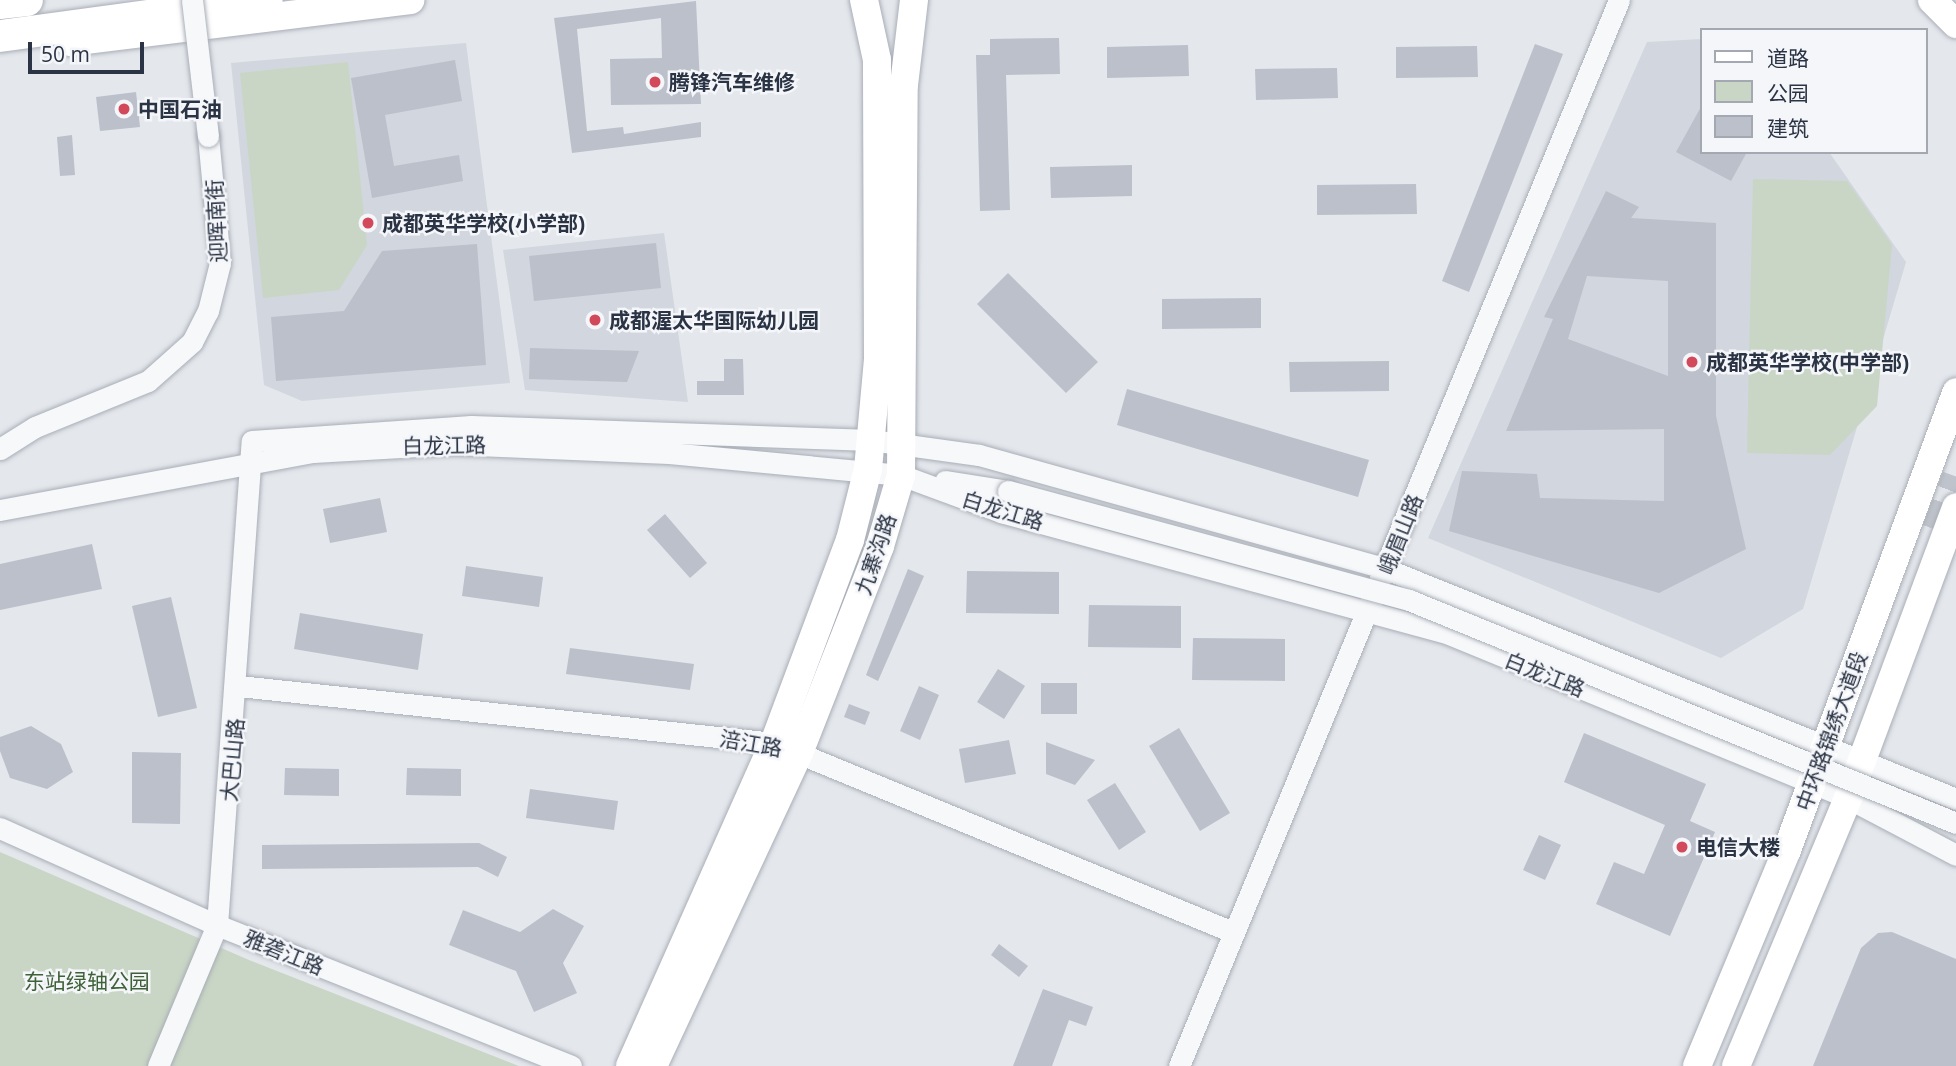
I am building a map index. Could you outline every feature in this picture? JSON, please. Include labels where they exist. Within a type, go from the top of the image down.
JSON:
[{"type":"highway","points":[[0,2],[27,0]]},
{"type":"highway","points":[[0,36],[267,0]]},
{"type":"main road","points":[[0,2],[5,0]]},
{"type":"main road","points":[[0,51],[410,0]]},
{"type":"main road","name":"九寨沟路","points":[[653,1066],[786,748],[850,540],[868,470],[878,359],[877,60],[864,0]]},
{"type":"main road","name":"九寨沟路","points":[[630,1066],[786,748],[880,546],[901,475],[904,85],[914,0]]},
{"type":"main road","points":[[1932,0],[1956,24]]},
{"type":"main road","name":"中环路锦绣大道段","points":[[1697,1066],[1812,783],[1956,392]]},
{"type":"main road","name":"中环路锦绣大道段","points":[[1736,1066],[1848,798],[1956,508]]},
{"type":"street","name":"迎晖南街","points":[[0,449],[35,427],[148,380],[192,342],[208,311],[220,263],[192,0]]},
{"type":"street","name":"峨眉山路","points":[[1179,1066],[1231,931],[1386,569],[1619,0]]},
{"type":"street","name":"白龙江路","points":[[0,510],[251,451],[471,426],[903,443],[979,455],[1386,569],[1956,799]]},
{"type":"street","name":"白龙江路","points":[[251,451],[547,445],[868,470],[901,475],[1001,512],[1449,634],[1848,798],[1911,826],[1956,855]]},
{"type":"street","name":"大巴山路","points":[[159,1066],[217,925],[239,686],[251,451]]},
{"type":"street","points":[[901,475],[1008,491],[1409,600],[1956,823]]},
{"type":"street","name":"涪江路","points":[[239,686],[786,748],[1231,931]]},
{"type":"street","points":[[1911,826],[1956,843]]},
{"type":"street","name":"雅砻江路","points":[[0,828],[217,925],[571,1066]]},
{"type":"shaded area","name":"成都英华学校(中学部)","points":[[1700,39],[1700,154],[1830,154],[1906,262],[1803,609],[1721,658],[1428,538],[1647,42]]},
{"type":"shaded area","name":"成都英华学校(小学部)","points":[[466,43],[510,383],[302,401],[264,385],[231,63]]},
{"type":"shaded area","name":"成都渥太华国际幼儿园","points":[[664,233],[688,402],[525,390],[503,250]]},
{"type":"green space","points":[[348,62],[367,245],[339,290],[263,298],[240,73]]},
{"type":"green space","points":[[1753,179],[1847,181],[1892,245],[1877,406],[1830,455],[1747,453]]},
{"type":"green space","name":"东站绿轴公园","points":[[0,852],[249,960],[519,1066],[0,1066]]},
{"type":"building","points":[[696,1],[701,104],[611,105],[610,59],[662,58],[661,18],[577,29],[587,131],[623,127],[624,134],[701,122],[701,137],[572,153],[554,18]]},
{"type":"building","points":[[1059,38],[1060,74],[1006,75],[1010,210],[980,211],[976,55],[990,55],[990,39]]},
{"type":"building","points":[[1535,44],[1563,54],[1469,292],[1442,281]]},
{"type":"building","points":[[1188,45],[1189,76],[1107,78],[1107,47]]},
{"type":"building","points":[[1477,46],[1478,77],[1396,78],[1396,47]]},
{"type":"building","points":[[455,60],[462,101],[385,115],[394,166],[459,155],[463,181],[372,198],[351,78]]},
{"type":"building","points":[[1337,68],[1338,98],[1256,100],[1255,69]]},
{"type":"building","points":[[136,92],[140,127],[100,131],[96,97]]},
{"type":"building","points":[[1700,109],[1700,154],[1746,154],[1731,181],[1676,152]]},
{"type":"building","points":[[72,135],[75,175],[60,176],[57,137]]},
{"type":"building","points":[[1132,165],[1132,196],[1051,198],[1050,167]]},
{"type":"building","points":[[1416,184],[1417,214],[1317,215],[1317,185]]},
{"type":"building","points":[[1606,191],[1639,207],[1631,218],[1716,223],[1716,416],[1746,549],[1659,593],[1449,531],[1462,471],[1537,474],[1540,498],[1664,501],[1664,429],[1506,431],[1553,319],[1544,317]],"holes":[[[1587,276],[1668,281],[1668,376],[1568,339]]]},
{"type":"building","points":[[656,243],[661,288],[534,301],[529,256]]},
{"type":"building","points":[[477,244],[486,365],[276,381],[271,317],[344,311],[382,251]]},
{"type":"building","points":[[1008,273],[1098,362],[1066,393],[977,304]]},
{"type":"building","points":[[1261,298],[1261,328],[1162,329],[1162,299]]},
{"type":"building","points":[[530,348],[639,351],[627,382],[529,379]]},
{"type":"building","points":[[724,359],[743,359],[744,395],[697,395],[697,381],[724,381]]},
{"type":"building","points":[[1389,361],[1389,391],[1290,392],[1289,362]]},
{"type":"building","points":[[1127,389],[1369,460],[1358,497],[1117,425]]},
{"type":"building","points":[[380,498],[387,532],[330,543],[323,509]]},
{"type":"building","points":[[665,514],[707,563],[690,578],[647,530]]},
{"type":"building","points":[[92,544],[102,589],[0,610],[0,564]]},
{"type":"building","points":[[466,566],[543,577],[539,607],[462,596]]},
{"type":"building","points":[[908,569],[924,576],[878,681],[866,675]]},
{"type":"building","points":[[967,571],[1059,572],[1059,614],[966,613]]},
{"type":"building","points":[[171,597],[197,708],[158,717],[132,606]]},
{"type":"building","points":[[1089,605],[1181,606],[1181,648],[1088,647]]},
{"type":"building","points":[[300,613],[423,634],[418,670],[294,649]]},
{"type":"building","points":[[1193,638],[1285,639],[1285,681],[1192,680]]},
{"type":"building","points":[[570,648],[694,664],[690,690],[566,674]]},
{"type":"building","points":[[998,669],[1025,686],[1004,719],[977,702]]},
{"type":"building","points":[[1041,683],[1077,683],[1077,714],[1041,714]]},
{"type":"building","points":[[919,686],[939,695],[920,740],[900,731]]},
{"type":"building","points":[[849,704],[870,712],[865,725],[844,717]]},
{"type":"building","points":[[31,726],[61,744],[73,772],[47,789],[10,778],[0,751],[0,737]]},
{"type":"building","points":[[1179,728],[1230,813],[1200,831],[1149,746]]},
{"type":"building","name":"电信大楼","points":[[1584,733],[1706,784],[1690,821],[1715,832],[1670,936],[1596,904],[1614,862],[1644,874],[1665,825],[1564,782]]},
{"type":"building","points":[[1009,740],[1016,774],[965,783],[959,749]]},
{"type":"building","points":[[1046,742],[1095,760],[1075,785],[1046,774]]},
{"type":"building","points":[[132,752],[181,753],[180,824],[132,823]]},
{"type":"building","points":[[285,768],[339,769],[339,796],[284,795]]},
{"type":"building","points":[[407,768],[461,769],[461,796],[406,795]]},
{"type":"building","points":[[1115,783],[1146,832],[1119,850],[1087,800]]},
{"type":"building","points":[[530,789],[618,801],[614,830],[526,818]]},
{"type":"building","points":[[1539,835],[1561,845],[1545,880],[1523,870]]},
{"type":"building","points":[[479,843],[507,857],[498,877],[478,867],[262,869],[262,845]]},
{"type":"building","points":[[553,909],[584,926],[563,963],[577,993],[534,1012],[516,971],[449,945],[463,910],[520,932]]},
{"type":"building","points":[[1892,932],[1956,959],[1956,1066],[1813,1066],[1861,948],[1878,933]]},
{"type":"building","points":[[999,944],[1028,966],[1019,977],[991,955]]},
{"type":"building","points":[[1043,989],[1093,1007],[1086,1026],[1069,1020],[1052,1066],[1013,1066]]},
{"type":"tunnel","points":[[1936,530],[1956,477]]},
{"type":"place","name":"腾锋汽车维修","points":[[655,82]]},
{"type":"place","name":"中国石油","points":[[124,109]]},
{"type":"place","name":"成都英华学校(小学部)","points":[[368,223]]},
{"type":"place","name":"成都渥太华国际幼儿园","points":[[595,320]]},
{"type":"place","name":"成都英华学校(中学部)","points":[[1692,362]]},
{"type":"place","name":"电信大楼","points":[[1682,847]]}]
